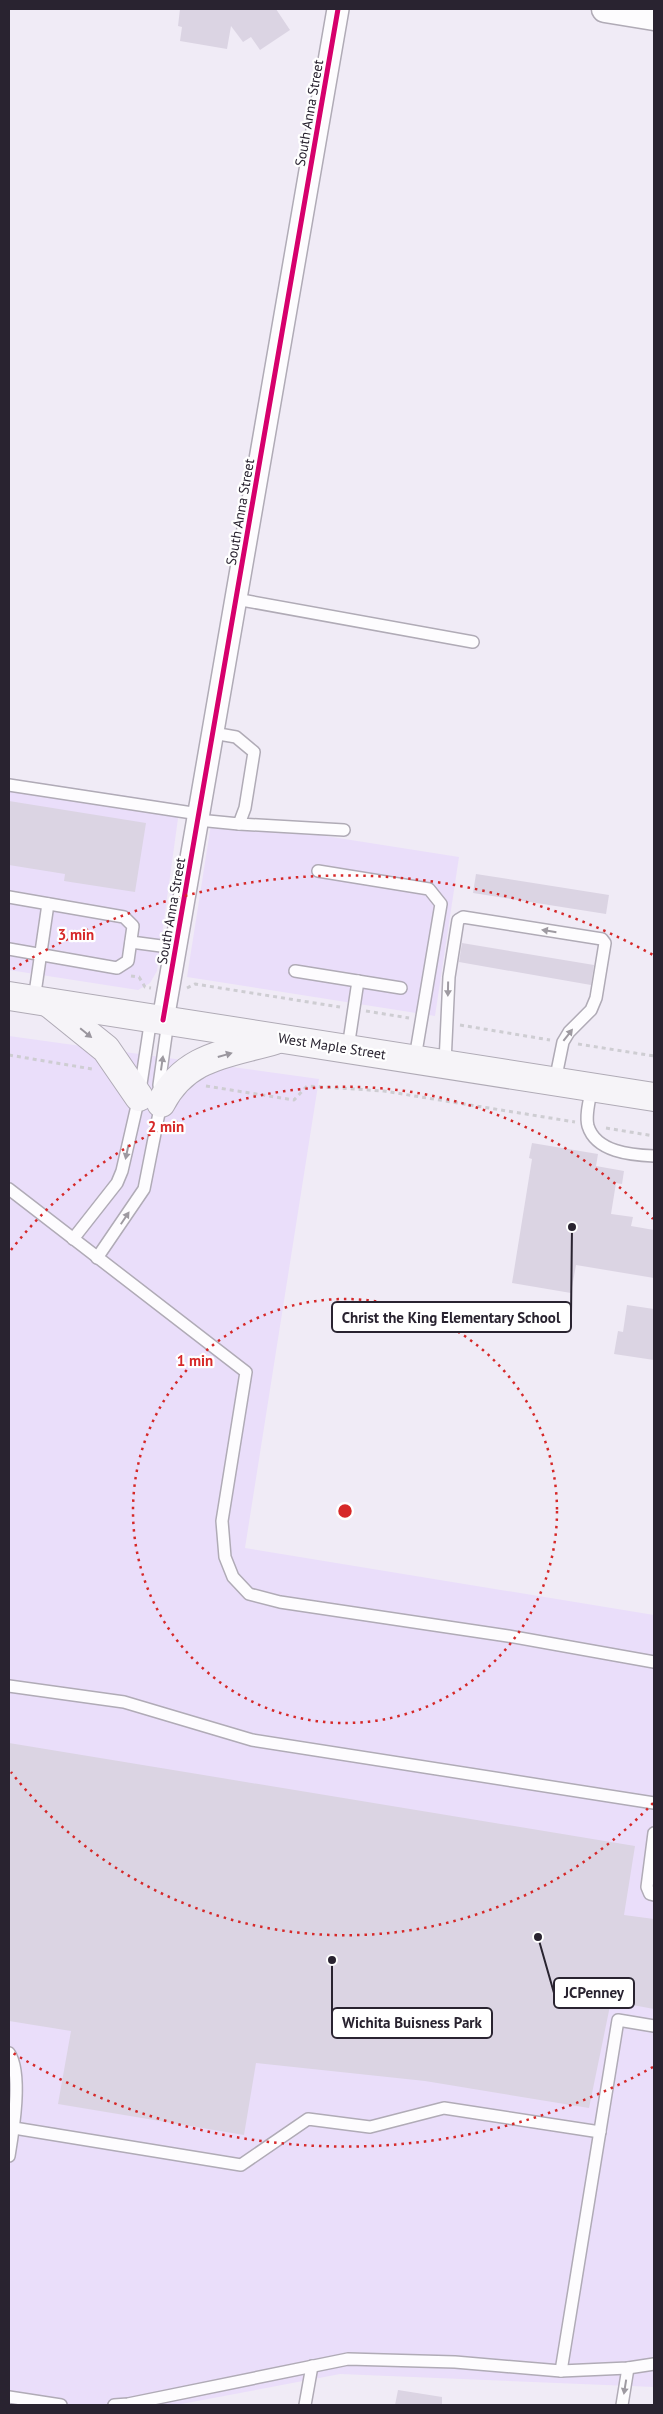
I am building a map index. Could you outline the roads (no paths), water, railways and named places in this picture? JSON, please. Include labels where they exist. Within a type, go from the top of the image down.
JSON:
[{"type":"main road","name":"West Maple Street","points":[[30,1000],[415,1058],[654,1097]]},
{"type":"main road","points":[[30,1000],[106,1049],[150,1100],[170,1087],[198,1062],[283,1038]]},
{"type":"street","name":"South Anna Street","points":[[161,1019],[176,948],[338,9]]},
{"type":"street","points":[[613,9],[654,17]]},
{"type":"lane","points":[[236,599],[473,642]]},
{"type":"lane","points":[[213,733],[236,737],[254,752],[246,808],[239,824]]},
{"type":"lane","points":[[9,785],[239,824],[344,830]]},
{"type":"lane","points":[[318,871],[429,889],[441,904],[415,1058]]},
{"type":"lane","points":[[9,898],[124,917],[133,926],[128,961],[117,968],[9,949]]},
{"type":"lane","points":[[30,1000],[41,954],[48,904]]},
{"type":"lane","points":[[445,1063],[450,960],[458,920],[463,917],[602,939],[605,943],[596,998],[591,1010],[569,1032],[563,1042],[555,1081]]},
{"type":"lane","points":[[131,942],[176,948]]},
{"type":"lane","points":[[295,971],[401,988]]},
{"type":"lane","points":[[348,1048],[358,982]]},
{"type":"lane","points":[[73,1239],[117,1183],[150,1100],[160,1085],[161,1019]]},
{"type":"lane","points":[[97,1258],[144,1189],[150,1100],[161,1019]]},
{"type":"lane","points":[[592,1087],[587,1124],[602,1145],[614,1150],[654,1156]]},
{"type":"lane","points":[[9,1189],[246,1372],[222,1521],[225,1557],[234,1577],[249,1594],[280,1602],[508,1636],[654,1662]]},
{"type":"lane","points":[[9,1686],[124,1702],[252,1740],[654,1803]]},
{"type":"lane","points":[[654,1833],[647,1887],[650,1894],[654,1895]]},
{"type":"lane","points":[[561,2371],[618,2020],[654,2026]]},
{"type":"lane","points":[[9,2053],[13,2059],[15,2083],[14,2128],[9,2156]]},
{"type":"lane","points":[[14,2128],[241,2166],[308,2119],[370,2127],[444,2108],[600,2132]]},
{"type":"lane","points":[[114,2405],[128,2405],[348,2359],[370,2358],[561,2371],[628,2368],[654,2364]]},
{"type":"lane","points":[[305,2405],[312,2366]]},
{"type":"lane","points":[[622,2405],[628,2368]]},
{"type":"lane","points":[[9,2397],[61,2405]]},
{"type":"place","name":"Christ the King Elementary School","points":[[572,1227]]},
{"type":"place","name":"JCPenney","points":[[538,1937]]},
{"type":"place","name":"Wichita Buisness Park","points":[[332,1960]]}]
